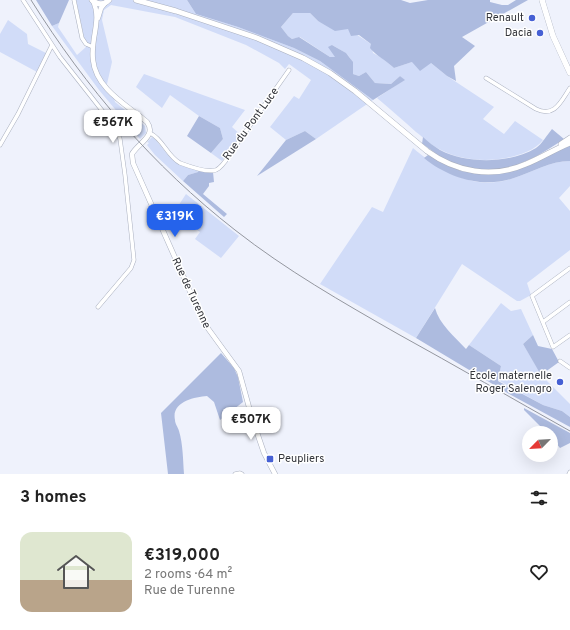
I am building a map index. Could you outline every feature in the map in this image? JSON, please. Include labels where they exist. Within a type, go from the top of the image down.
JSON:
[{"type":"main road","points":[[131,0],[137,0],[263,40],[308,61],[330,73],[355,91],[427,151],[453,166],[473,171],[499,172],[519,167],[570,143]]},
{"type":"main road","points":[[542,0],[553,36],[570,73]]},
{"type":"main road","points":[[93,1],[98,4],[108,1]]},
{"type":"main road","points":[[547,154],[570,138]]},
{"type":"street","points":[[23,0],[52,45],[116,129],[120,139],[134,262],[131,268],[98,307]]},
{"type":"street","points":[[74,0],[82,38],[86,44],[93,47]]},
{"type":"street","points":[[93,1],[96,8],[93,47],[94,66],[101,80],[113,95],[147,122],[150,128],[150,133],[147,138],[131,155],[122,155]]},
{"type":"street","points":[[96,22],[101,8],[108,1]]},
{"type":"street","points":[[0,145],[18,114],[52,45]]},
{"type":"street","name":"Rue du Pont Luce","points":[[150,133],[156,136],[172,156],[179,162],[200,169],[211,171],[216,170],[220,167],[238,143],[289,70]]},
{"type":"street","points":[[486,78],[536,109],[544,112],[557,107],[570,88]]},
{"type":"street","name":"Rue de Turenne","points":[[131,155],[134,168],[201,317],[208,331],[237,367],[264,453],[276,474]]},
{"type":"street","points":[[570,268],[532,296],[553,347],[570,335]]},
{"type":"street","points":[[543,322],[570,302]]},
{"type":"street","points":[[560,361],[570,368]]},
{"type":"shaded area","points":[[36,0],[69,0],[59,23],[52,26]]},
{"type":"shaded area","points":[[76,0],[187,0],[196,14],[238,27],[294,48],[320,61],[373,100],[316,139],[305,131],[286,140],[270,127],[294,96],[299,99],[311,80],[289,64],[285,69],[279,63],[246,45],[175,17],[111,5],[104,10],[102,20],[112,62],[107,84],[104,88],[114,98],[115,102],[145,126],[146,133],[140,139],[99,90],[52,26],[59,23],[58,27],[77,55],[86,47]]},
{"type":"shaded area","points":[[187,0],[401,0],[410,3],[428,0],[490,0],[490,2],[508,5],[516,0],[528,0],[462,37],[475,46],[454,66],[456,81],[447,76],[431,63],[420,71],[412,62],[394,68],[370,48],[371,44],[359,35],[351,36],[348,29],[335,31],[318,21],[310,13],[293,13],[281,27],[292,39],[299,37],[330,57],[335,57],[328,47],[332,45],[346,53],[353,62],[353,74],[359,76],[366,72],[375,83],[391,84],[400,76],[405,80],[373,100],[320,61],[294,48],[238,27],[196,14]]},
{"type":"shaded area","points":[[293,13],[310,13],[318,21],[348,29],[371,44],[373,53],[394,68],[412,62],[431,63],[447,76],[494,107],[483,119],[504,134],[515,121],[543,140],[535,147],[521,154],[489,160],[456,156],[438,148],[416,132],[377,98],[404,80],[400,76],[391,84],[375,83],[366,72],[359,76],[353,74],[351,59],[346,53],[332,45],[336,58],[330,57],[300,37],[292,39],[281,27]]},
{"type":"shaded area","points":[[8,20],[27,34],[28,44],[46,53],[37,72],[0,52],[0,34]]},
{"type":"shaded area","points":[[144,74],[245,110],[232,127],[241,135],[222,161],[211,153],[223,139],[220,128],[199,116],[170,95],[162,108],[136,87]]},
{"type":"shaded area","points":[[199,116],[220,128],[223,139],[211,153],[187,136]]},
{"type":"shaded area","points":[[552,129],[564,139],[522,163],[494,170],[480,170],[464,167],[448,161],[422,144],[423,137],[440,150],[451,155],[475,160],[501,159],[513,157],[536,148]]},
{"type":"shaded area","points":[[305,131],[316,139],[257,176],[286,140]]},
{"type":"shaded area","points":[[152,137],[176,162],[199,170],[198,172],[188,175],[183,181],[155,155],[147,145],[149,143],[147,142]]},
{"type":"shaded area","points":[[570,145],[570,161],[555,163],[503,181],[479,182],[467,180],[444,171],[424,158],[428,155],[461,171],[493,174]]},
{"type":"shaded area","points":[[413,148],[435,165],[447,172],[473,181],[486,183],[500,182],[555,163],[570,161],[570,186],[559,198],[570,211],[570,250],[527,283],[531,295],[517,301],[462,264],[416,338],[320,284],[372,207],[383,212]]},
{"type":"shaded area","points":[[199,170],[213,172],[214,182],[209,183],[209,186],[203,194],[227,214],[224,217],[183,181],[188,175],[198,172]]},
{"type":"shaded area","points":[[186,194],[239,236],[221,258],[195,239],[200,232],[188,223],[194,215],[190,212],[177,226],[169,220]]},
{"type":"shaded area","points":[[501,303],[511,311],[521,309],[533,335],[523,344],[543,377],[570,404],[570,417],[562,411],[543,405],[498,380],[501,366],[469,345]]},
{"type":"shaded area","points":[[435,308],[444,325],[466,349],[469,345],[501,366],[498,381],[543,405],[562,411],[570,417],[570,427],[511,395],[416,338]]},
{"type":"shaded area","points":[[533,335],[538,346],[552,349],[559,362],[541,375],[523,344]]},
{"type":"shaded area","points":[[221,353],[234,368],[238,377],[243,402],[220,420],[214,402],[207,396],[190,399],[180,405],[176,409],[175,423],[179,431],[183,452],[184,474],[168,474],[161,413]]},
{"type":"shaded area","points":[[524,408],[557,426],[540,426],[524,410]]},
{"type":"shaded area","points":[[558,426],[570,433],[570,443],[560,448],[558,446]]},
{"type":"railway","points":[[31,0],[52,33],[98,95],[123,124],[176,179],[235,230],[274,259],[335,298],[570,431]]},
{"type":"place","name":"Renault","points":[[532,18]]},
{"type":"place","name":"Dacia","points":[[540,33]]},
{"type":"place","name":"École maternelle Roger Salengro","points":[[560,382]]},
{"type":"place","name":"Peupliers","points":[[270,459]]}]
